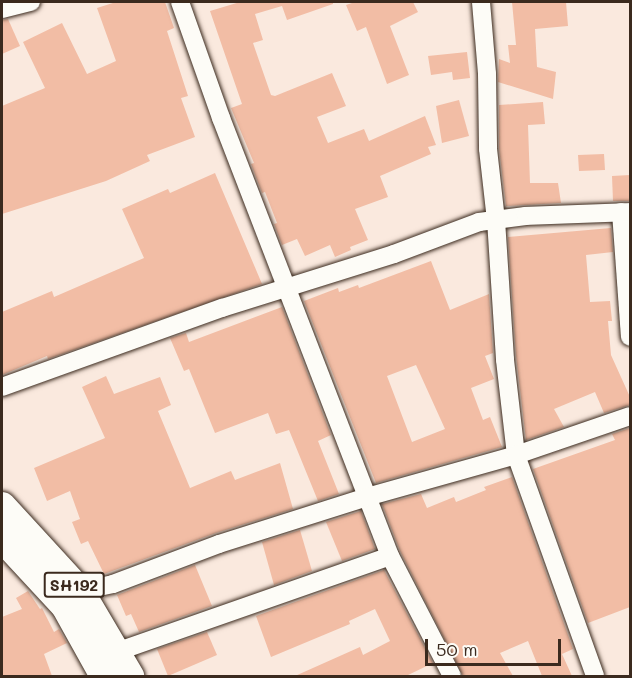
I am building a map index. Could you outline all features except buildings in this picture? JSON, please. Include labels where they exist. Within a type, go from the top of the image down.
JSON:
[{"type":"main road","name":"SH192","points":[[2,506],[80,591],[110,664]]},
{"type":"main road","name":"SH192","points":[[2,538],[65,606],[110,664],[130,676]]},
{"type":"street","points":[[2,9],[31,2]]},
{"type":"street","points":[[180,2],[221,118],[390,556],[452,676]]},
{"type":"street","points":[[481,2],[487,74],[488,148],[496,220],[505,360],[516,455],[595,676]]},
{"type":"street","points":[[2,387],[222,308],[394,254],[479,222],[496,220],[626,212],[630,337]]},
{"type":"street","points":[[80,591],[113,584],[219,544],[367,497],[516,455],[630,416]]},
{"type":"street","points":[[110,664],[390,556]]}]
